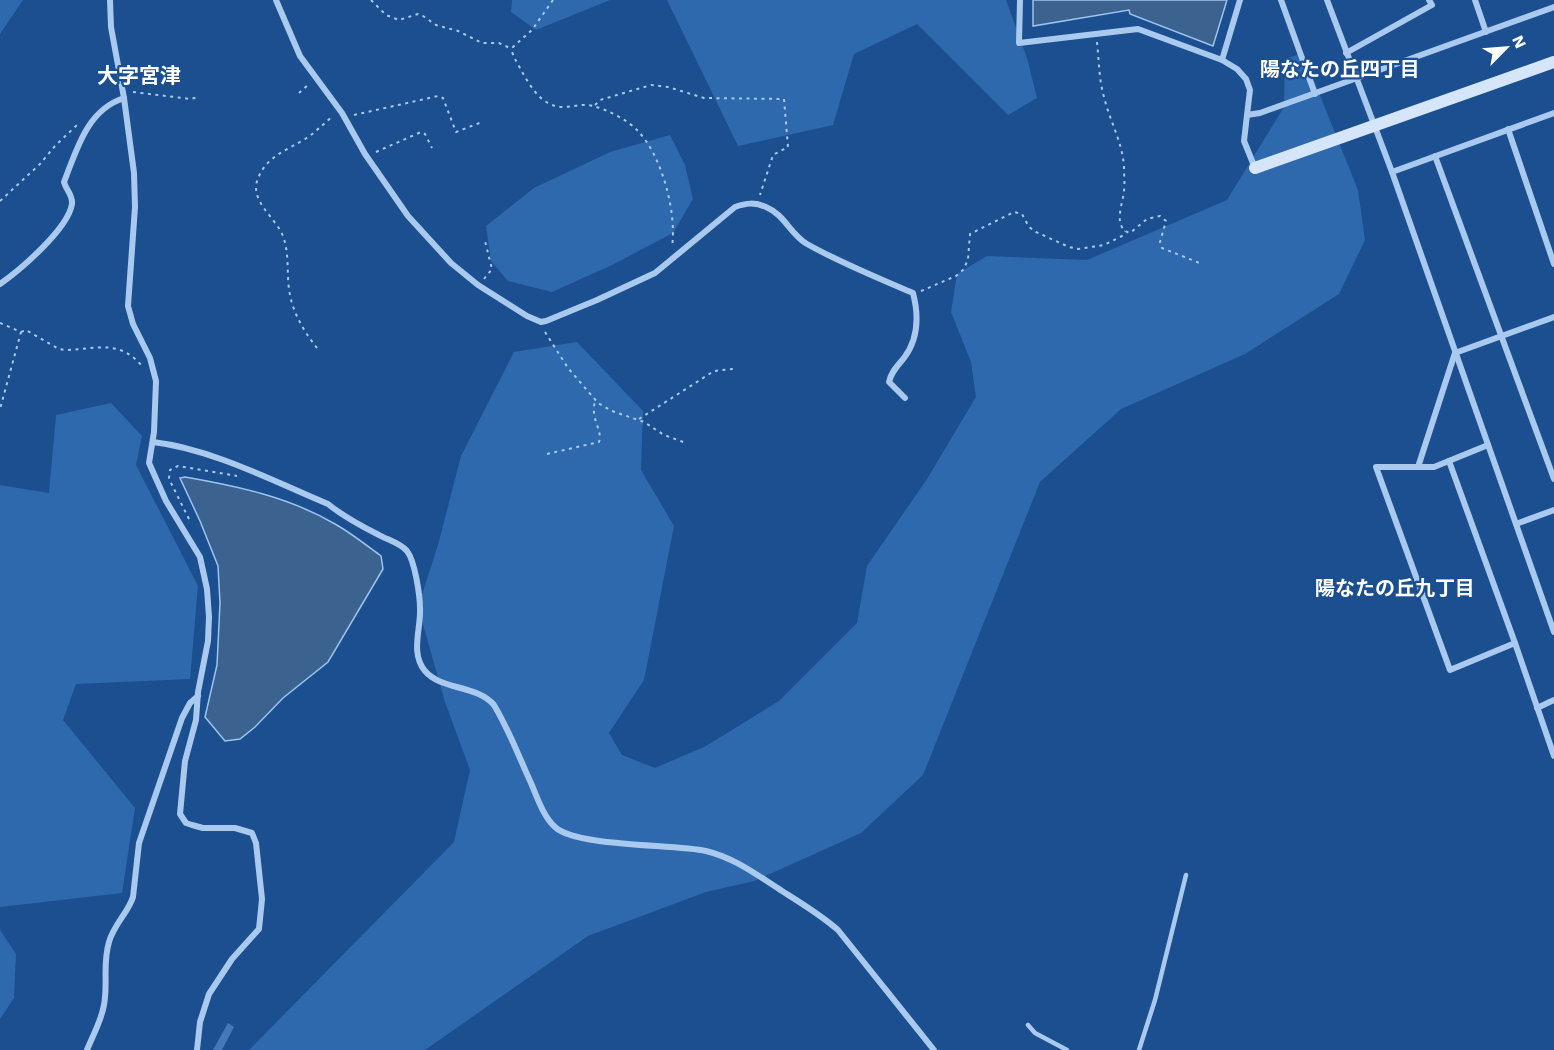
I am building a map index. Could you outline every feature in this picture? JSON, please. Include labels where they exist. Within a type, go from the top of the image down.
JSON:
[{"type":"street","points":[[110,0],[111,27],[133,154],[135,194],[128,306],[132,324],[154,370],[156,392],[153,442],[148,464],[166,501],[195,547],[205,573],[209,629],[196,720],[185,761],[180,814],[186,823],[203,828],[235,828],[252,833],[256,843],[262,899],[259,929],[232,959],[209,994],[200,1022],[197,1050]]},
{"type":"street","points":[[276,0],[300,56],[346,118],[365,154],[408,216],[451,263],[478,285],[512,307],[541,322],[597,300],[655,273],[735,207],[757,203],[778,213],[792,232],[807,244],[913,293],[917,306],[917,331],[911,346],[896,367],[889,382],[905,398]]},
{"type":"street","points":[[1020,0],[1019,43],[1138,29],[1222,60],[1237,69],[1246,79],[1250,90],[1244,141],[1256,168],[1554,62]]},
{"type":"street","points":[[1222,60],[1240,0]]},
{"type":"street","points":[[1281,0],[1315,94]]},
{"type":"street","points":[[1327,0],[1392,172],[1554,632]]},
{"type":"street","points":[[1346,53],[1432,5],[1429,0]]},
{"type":"street","points":[[1475,0],[1486,32]]},
{"type":"street","points":[[1247,115],[1260,113],[1315,94],[1552,8],[1547,0]]},
{"type":"street","points":[[0,284],[21,268],[64,221],[72,203],[71,195],[64,182],[82,135],[108,104],[124,95]]},
{"type":"street","points":[[1392,172],[1554,113]]},
{"type":"street","points":[[1508,129],[1554,264]]},
{"type":"street","points":[[1435,156],[1554,479]]},
{"type":"street","points":[[1455,353],[1554,317]]},
{"type":"street","points":[[1418,467],[1455,353]]},
{"type":"street","points":[[153,442],[173,444],[198,452],[328,504],[344,516],[402,547],[410,556],[416,584],[420,609],[417,648],[424,671],[438,680],[482,695],[494,705],[540,804],[554,826],[583,838],[705,851],[741,864],[838,930],[934,1050]]},
{"type":"street","points":[[1488,445],[1434,467],[1376,467],[1450,670],[1515,643]]},
{"type":"street","points":[[1449,461],[1554,756]]},
{"type":"street","points":[[1516,524],[1554,510]]},
{"type":"street","points":[[87,1050],[103,1010],[104,972],[111,936],[133,897],[139,843],[182,718],[190,703],[198,696]]},
{"type":"street","points":[[1537,708],[1554,700]]},
{"type":"lane","points":[[1139,1050],[1155,1000],[1186,875]]},
{"type":"lane","points":[[1028,1025],[1035,1033],[1067,1050]]},
{"type":"path","points":[[371,0],[386,15],[399,20],[418,14],[436,26],[458,31],[482,43],[499,43],[512,49]]},
{"type":"path","points":[[512,49],[532,30],[553,0]]},
{"type":"path","points":[[1096,34],[1103,94],[1118,136],[1124,162],[1124,192],[1120,219],[1125,231]]},
{"type":"path","points":[[512,49],[514,59],[520,69],[544,101],[558,108],[593,106],[623,120],[636,129],[647,144],[664,179],[669,197],[673,236],[665,264]]},
{"type":"path","points":[[299,93],[316,78]]},
{"type":"path","points":[[593,106],[600,100],[651,85],[668,87],[704,98],[784,99],[788,147],[773,155],[757,203]]},
{"type":"path","points":[[124,95],[191,99],[198,97]]},
{"type":"path","points":[[346,118],[438,96],[443,98],[456,132],[482,122]]},
{"type":"path","points":[[317,348],[305,331],[295,310],[290,296],[285,242],[277,225],[258,199],[256,183],[258,176],[272,159],[283,150],[314,133],[341,111]]},
{"type":"path","points":[[0,201],[80,122]]},
{"type":"path","points":[[365,154],[376,152],[422,132],[432,148]]},
{"type":"path","points":[[913,293],[962,272],[967,264],[970,234],[1014,212],[1022,214],[1029,227],[1036,232],[1078,249],[1104,245],[1122,236],[1125,231]]},
{"type":"path","points":[[1125,231],[1130,233],[1147,219],[1160,216],[1166,221],[1160,242],[1162,248],[1202,264]]},
{"type":"path","points":[[478,285],[492,269],[485,241]]},
{"type":"path","points":[[541,322],[568,368],[596,400],[612,411],[686,443]]},
{"type":"path","points":[[0,323],[21,332],[26,330],[59,349],[107,346],[116,348],[136,359],[142,367]]},
{"type":"path","points":[[0,410],[21,332]]},
{"type":"path","points":[[637,420],[714,371],[732,369]]},
{"type":"path","points":[[548,454],[599,442],[600,436],[593,410],[596,400]]},
{"type":"path","points":[[191,522],[171,483],[170,470],[178,466],[239,476]]},
{"type":"shaded area","points":[[0,0],[23,0],[0,34]]},
{"type":"shaded area","points":[[512,0],[610,0],[536,30],[511,12]]},
{"type":"shaded area","points":[[667,0],[1006,0],[1027,58],[1037,98],[1008,115],[917,24],[854,54],[833,125],[738,146]]},
{"type":"shaded area","points":[[1033,0],[1227,0],[1213,46],[1130,14],[1129,10],[1033,26]]},
{"type":"shaded area","points":[[1303,53],[1358,190],[1365,240],[1339,294],[1245,354],[1121,409],[1040,482],[923,775],[861,833],[754,881],[706,892],[588,936],[425,1050],[249,1050],[454,842],[470,770],[445,702],[418,607],[438,545],[461,456],[514,352],[577,342],[643,411],[641,470],[674,526],[644,680],[609,733],[622,755],[655,768],[706,746],[779,701],[857,623],[867,566],[927,479],[976,397],[971,362],[951,312],[957,274],[987,256],[1087,260],[1227,200],[1284,107],[1285,59]]},
{"type":"shaded area","points":[[670,135],[685,165],[693,199],[673,233],[612,265],[552,292],[508,281],[491,261],[486,226],[534,188],[610,152]]},
{"type":"shaded area","points":[[111,403],[142,436],[136,465],[198,586],[190,679],[76,684],[63,720],[135,808],[122,893],[0,907],[0,485],[49,493],[56,415]]},
{"type":"shaded area","points":[[185,477],[243,489],[299,507],[341,528],[381,556],[383,569],[328,662],[283,698],[240,739],[225,741],[205,717],[217,665],[220,603],[218,566],[180,478]]},
{"type":"shaded area","points":[[0,930],[16,954],[14,998],[0,1019]]},
{"type":"building","points":[[228,1023],[234,1027],[222,1050],[213,1050]]},
{"type":"district","name":"陽なたの丘四丁目","points":[[1340,69]]},
{"type":"district","name":"大字宮津","points":[[139,75]]},
{"type":"district","name":"陽なたの丘九丁目","points":[[1395,588]]}]
